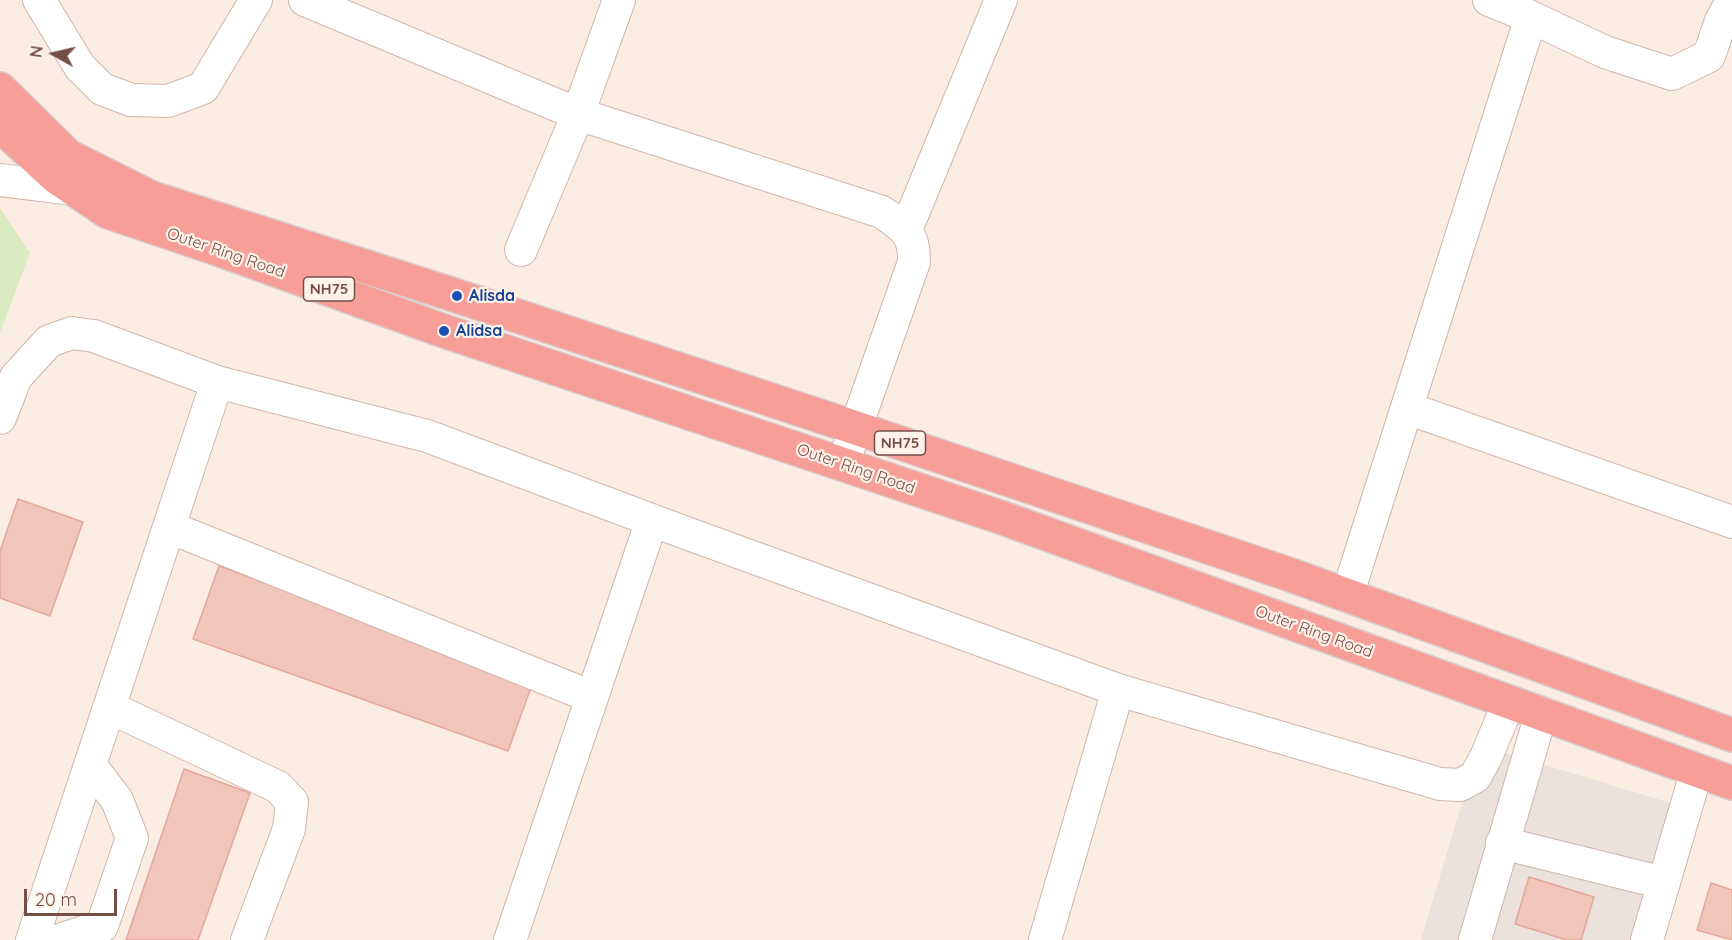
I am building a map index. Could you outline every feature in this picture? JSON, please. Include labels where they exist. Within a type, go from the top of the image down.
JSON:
[{"type":"highway","name":"Outer Ring Road","points":[[0,89],[68,156],[152,198],[457,296],[1268,567],[1732,735]]},
{"type":"highway","name":"Outer Ring Road","points":[[0,125],[56,177],[108,212],[215,248],[444,332],[1000,517],[1732,783]]},
{"type":"lane","points":[[39,0],[80,67],[102,89],[131,100],[168,102],[203,88],[256,0]]},
{"type":"lane","points":[[305,0],[578,114],[882,212],[906,230],[914,248],[914,262],[843,464]]},
{"type":"lane","points":[[521,250],[578,114],[619,0]]},
{"type":"lane","points":[[906,230],[1001,0]]},
{"type":"lane","points":[[1490,0],[1531,16],[1605,52],[1672,74],[1709,56],[1721,21],[1732,1]]},
{"type":"lane","points":[[1347,596],[1531,16]]},
{"type":"lane","points":[[0,180],[73,189]]},
{"type":"lane","points":[[0,418],[16,377],[50,341],[72,333],[94,336],[217,382],[427,436],[1118,690],[1440,784],[1460,785],[1475,777],[1509,702]]},
{"type":"lane","points":[[32,940],[217,382]]},
{"type":"lane","points":[[1407,408],[1732,522]]},
{"type":"lane","points":[[510,940],[652,520]]},
{"type":"lane","points":[[169,527],[592,697]]},
{"type":"lane","points":[[1045,940],[1118,690]]},
{"type":"lane","points":[[109,707],[278,787],[292,802],[289,829],[247,940]]},
{"type":"lane","points":[[1475,940],[1541,714]]},
{"type":"lane","points":[[60,940],[102,926],[132,838],[117,800],[90,765]]},
{"type":"lane","points":[[1647,940],[1697,770]]},
{"type":"lane","points":[[1502,843],[1664,883]]},
{"type":"shaded area","points":[[1479,745],[1697,811],[1658,940],[1421,940]]},
{"type":"green space","points":[[0,208],[30,253],[0,333]]},
{"type":"building","points":[[18,499],[83,522],[50,616],[0,598],[0,551]]},
{"type":"building","points":[[219,566],[534,679],[508,751],[193,639]]},
{"type":"building","points":[[184,769],[250,793],[198,940],[126,940]]},
{"type":"building","points":[[1529,877],[1594,897],[1581,940],[1567,940],[1515,924]]},
{"type":"building","points":[[1711,883],[1732,890],[1732,940],[1697,930]]},
{"type":"place","name":"Alisda","points":[[457,296]]},
{"type":"place","name":"Alidsa","points":[[444,331]]}]
